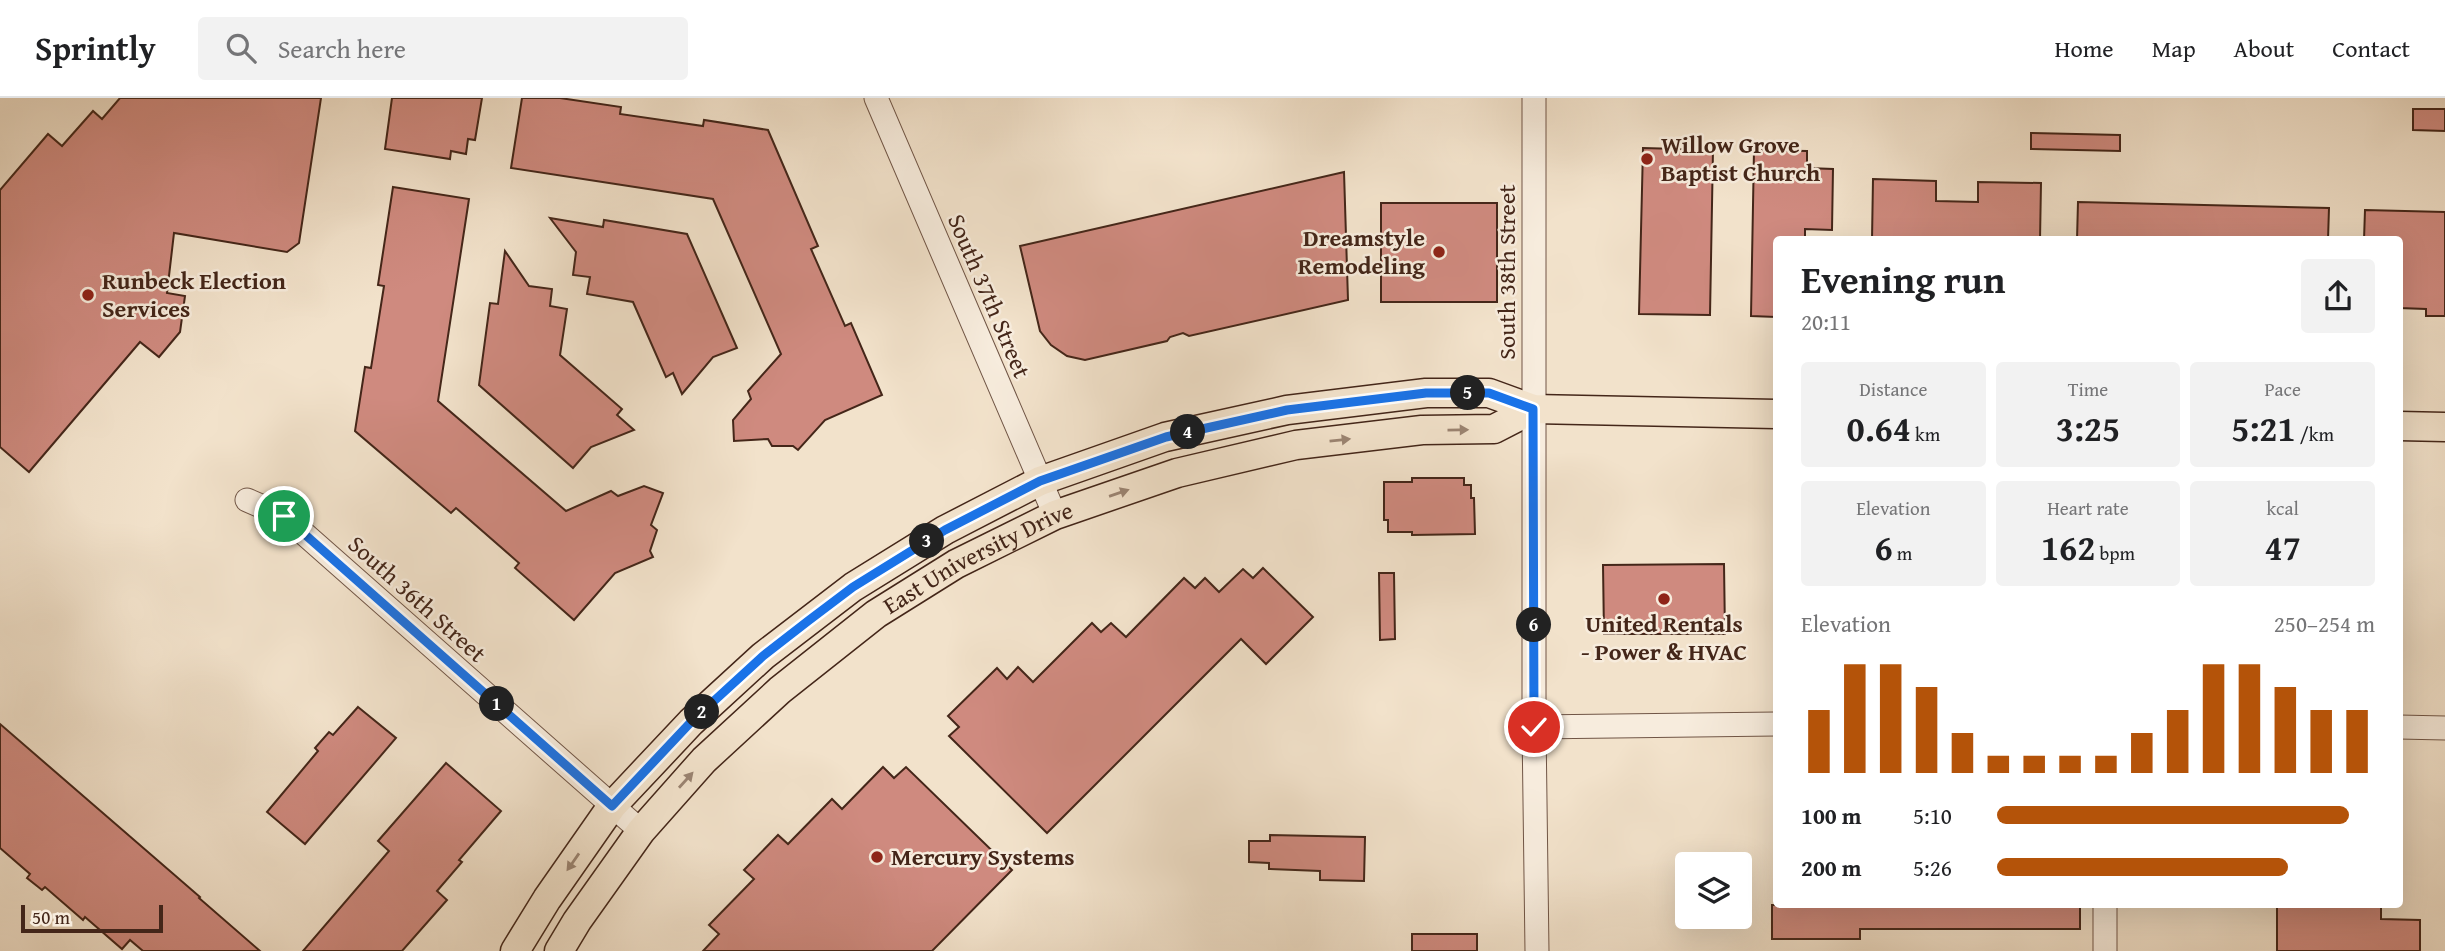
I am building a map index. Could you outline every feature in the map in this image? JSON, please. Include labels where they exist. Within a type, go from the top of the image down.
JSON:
[{"type":"main road","name":"East University Drive","points":[[515,951],[547,899],[612,806],[691,722],[763,656],[853,587],[945,530],[1040,481],[1166,437],[1287,410],[1426,393],[1489,393],[1533,409],[1773,414]]},
{"type":"main road","name":"East University Drive","points":[[559,951],[641,831],[704,760],[780,690],[876,614],[956,564],[1055,515],[1177,473],[1296,445],[1422,430],[1494,429],[1533,409]]},
{"type":"main road","points":[[2403,426],[2445,427]]},
{"type":"street","name":"South 37th Street","points":[[876,98],[1055,515]]},
{"type":"street","name":"South 38th Street","points":[[1534,98],[1536,951]]},
{"type":"street","name":"South 36th Street","points":[[247,500],[284,516],[641,831]]},
{"type":"street","points":[[1534,727],[1773,723]]},
{"type":"street","points":[[2403,726],[2445,728]]},
{"type":"street","points":[[2105,908],[2105,951]]},
{"type":"building","name":"Runbeck Election Services","points":[[120,98],[321,98],[299,243],[287,252],[174,233],[167,293],[185,296],[180,332],[159,357],[140,342],[29,472],[0,447],[0,190],[48,134],[62,146],[93,111],[102,119]]},
{"type":"building","points":[[392,98],[482,98],[475,140],[468,139],[466,154],[451,151],[450,159],[385,149]]},
{"type":"building","points":[[522,98],[560,98],[621,107],[620,114],[703,126],[704,120],[768,130],[818,246],[811,249],[845,326],[851,323],[882,395],[825,420],[798,450],[793,446],[772,446],[768,439],[734,441],[733,420],[751,399],[748,391],[781,354],[713,199],[511,168]]},
{"type":"building","points":[[2413,109],[2445,109],[2445,131],[2413,130]]},
{"type":"building","points":[[2031,133],[2120,135],[2120,151],[2031,149]]},
{"type":"building","points":[[1643,148],[1713,150],[1710,315],[1639,314]]},
{"type":"building","points":[[1754,150],[1807,151],[1807,168],[1833,169],[1832,230],[1805,229],[1805,236],[1773,236],[1773,317],[1751,316]]},
{"type":"building","points":[[1344,172],[1348,300],[1189,336],[1183,333],[1170,337],[1167,341],[1085,360],[1067,356],[1051,345],[1040,331],[1020,246]]},
{"type":"building","points":[[1873,179],[1936,181],[1936,201],[1978,202],[1978,182],[2041,183],[2040,236],[1872,236]]},
{"type":"building","points":[[393,187],[469,199],[438,401],[566,511],[611,491],[618,496],[644,486],[663,493],[651,525],[657,530],[650,551],[653,557],[615,573],[574,620],[515,568],[519,563],[456,508],[451,513],[355,431],[365,367],[371,368],[384,286],[378,285]]},
{"type":"building","points":[[2078,202],[2329,208],[2328,236],[2077,236]]},
{"type":"building","name":"Dreamstyle Remodeling","points":[[1381,203],[1497,203],[1497,302],[1381,302]]},
{"type":"building","points":[[2365,210],[2445,212],[2445,316],[2426,316],[2426,309],[2403,308],[2403,236],[2364,236]]},
{"type":"building","points":[[550,218],[603,227],[604,220],[687,234],[737,348],[713,357],[682,394],[673,373],[666,377],[633,302],[587,294],[590,277],[573,275],[576,252]]},
{"type":"building","points":[[505,251],[529,286],[552,289],[550,306],[567,309],[560,355],[622,409],[617,415],[634,430],[591,447],[573,468],[479,385],[490,303],[498,304]]},
{"type":"building","points":[[1412,478],[1464,478],[1464,485],[1471,485],[1471,498],[1474,498],[1475,534],[1412,535],[1412,532],[1388,532],[1388,520],[1384,520],[1384,482],[1412,482]]},
{"type":"building","name":"United Rentals - Power & HVAC","points":[[1724,564],[1725,634],[1604,634],[1603,565]]},
{"type":"building","points":[[1263,568],[1313,617],[1266,664],[1241,639],[1047,833],[949,736],[959,727],[948,716],[997,668],[1007,679],[1018,667],[1033,682],[1092,623],[1101,632],[1111,623],[1126,637],[1184,578],[1195,588],[1205,578],[1219,592],[1243,569],[1253,578]]},
{"type":"building","points":[[1379,573],[1394,573],[1395,639],[1380,640]]},
{"type":"building","points":[[358,707],[396,738],[305,844],[267,812],[318,751],[315,748],[329,732],[333,735]]},
{"type":"building","points":[[0,724],[260,951],[143,951],[130,940],[122,949],[45,887],[42,890],[27,878],[30,874],[0,848]]},
{"type":"building","points":[[446,763],[501,811],[459,860],[462,862],[437,891],[447,900],[402,951],[303,951],[389,851],[378,841]]},
{"type":"building","name":"Mercury Systems","points":[[883,767],[894,778],[906,767],[1012,870],[932,951],[703,951],[719,934],[709,925],[754,879],[744,870],[778,835],[788,844],[832,799],[842,809]]},
{"type":"building","points":[[1270,835],[1365,837],[1364,881],[1320,880],[1320,871],[1269,869],[1269,863],[1249,862],[1249,841],[1270,841]]},
{"type":"building","points":[[1772,905],[1773,908],[2080,908],[2080,929],[1860,929],[1860,939],[1772,939]]},
{"type":"building","points":[[2277,908],[2381,908],[2381,919],[2420,920],[2420,951],[2277,951]]},
{"type":"building","points":[[1412,934],[1477,934],[1477,951],[1412,951]]},
{"type":"place","name":"Willow Grove Baptist Church","points":[[1647,159]]},
{"type":"place","name":"Dreamstyle Remodeling","points":[[1439,252]]},
{"type":"place","name":"Runbeck Election Services","points":[[88,295]]},
{"type":"place","name":"United Rentals - Power & HVAC","points":[[1664,599]]},
{"type":"place","name":"Mercury Systems","points":[[877,857]]},
{"type":"route","points":[[284,516],[612,806],[691,722],[763,656],[808,621],[853,587],[945,530],[1040,481],[1166,437],[1287,410],[1426,393],[1489,393],[1533,409],[1534,727]]}]
